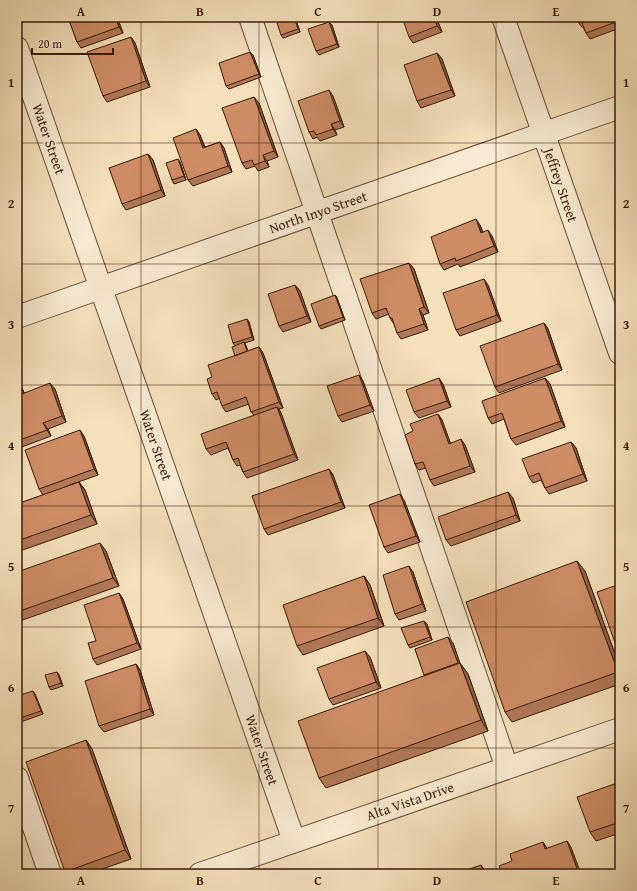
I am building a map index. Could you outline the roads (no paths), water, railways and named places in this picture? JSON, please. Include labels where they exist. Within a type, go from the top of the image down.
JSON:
[{"type":"street","points":[[250,17],[318,212],[507,768]]},
{"type":"street","name":"Jeffrey Street","points":[[503,17],[620,353]]},
{"type":"street","name":"Water Street","points":[[17,48],[294,841]]},
{"type":"street","name":"North Inyo Street","points":[[17,317],[620,107]]},
{"type":"street","name":"Alta Vista Drive","points":[[200,874],[620,729]]},
{"type":"street","points":[[17,778],[50,874]]}]
